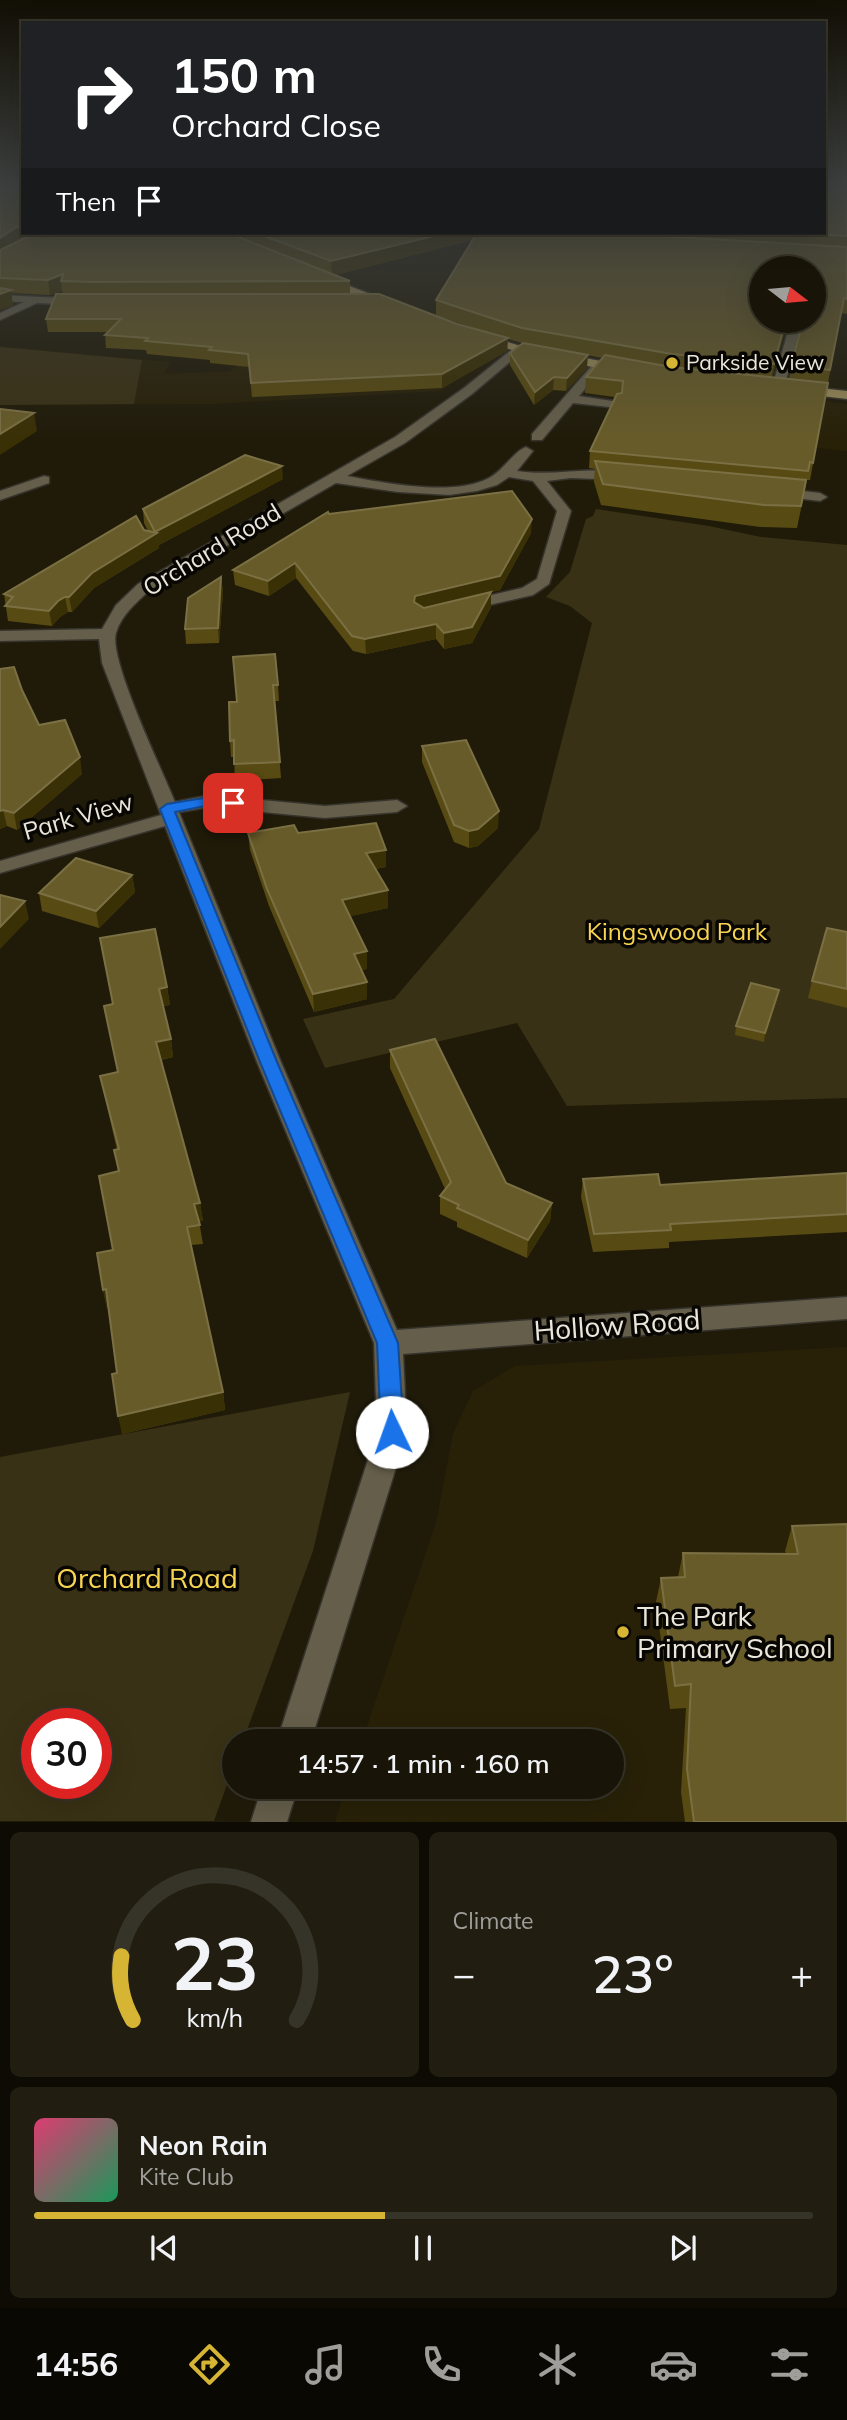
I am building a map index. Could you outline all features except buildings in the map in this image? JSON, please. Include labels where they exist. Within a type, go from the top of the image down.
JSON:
[{"type":"main road","points":[[321,278],[405,310]]},
{"type":"main road","points":[[473,335],[519,349],[630,371]]},
{"type":"main road","points":[[765,387],[847,395]]},
{"type":"street","points":[[0,298],[94,303]]},
{"type":"street","points":[[0,317],[37,301]]},
{"type":"street","points":[[352,302],[380,301]]},
{"type":"street","points":[[779,388],[794,333]]},
{"type":"street","name":"Orchard Road","points":[[107,634],[122,608],[144,587],[400,440],[468,391],[519,349]]},
{"type":"street","points":[[537,437],[599,365]]},
{"type":"street","points":[[570,399],[615,405]]},
{"type":"street","points":[[332,478],[396,490],[434,491],[488,483],[507,473],[526,451]]},
{"type":"street","points":[[507,473],[537,478],[580,474],[632,477]]},
{"type":"street","points":[[449,609],[527,592],[544,581],[564,511],[537,478]]},
{"type":"street","points":[[0,496],[44,480]]},
{"type":"street","points":[[767,491],[820,497]]},
{"type":"street","points":[[0,636],[107,634],[110,663],[168,814],[268,1062],[387,1343],[392,1432],[298,1729]]},
{"type":"street","name":"Park View","points":[[0,867],[210,801],[325,812],[397,806]]},
{"type":"street","name":"Hollow Road","points":[[387,1343],[847,1308]]},
{"type":"street","points":[[269,1822],[276,1799]]},
{"type":"shaded area","points":[[273,334],[489,354],[441,391],[214,404],[0,405],[0,346],[170,362],[164,374],[230,371]]},
{"type":"shaded area","points":[[802,398],[847,404],[847,451],[789,445]]},
{"type":"shaded area","name":"The Park Primary School","points":[[847,1347],[847,1821],[335,1822],[342,1799],[624,1799],[624,1729],[366,1729],[436,1523],[453,1434],[473,1391],[515,1366]]},
{"type":"green space","points":[[0,347],[142,360],[134,404],[0,405]]},
{"type":"green space","name":"Kingswood Park","points":[[596,509],[709,526],[761,537],[847,545],[847,1098],[567,1106],[517,1023],[325,1068],[303,1019],[394,999],[539,829],[592,623],[570,606],[546,597],[570,572],[586,519],[593,516]]},
{"type":"green space","name":"Orchard Road","points":[[350,1392],[313,1551],[247,1729],[222,1729],[222,1799],[214,1821],[0,1821],[0,1457]]},
{"type":"place","name":"Parkside View","points":[[672,363]]},
{"type":"place","name":"The Park Primary School","points":[[623,1632]]},
{"type":"route","points":[[233,803],[210,801],[167,809],[268,1062],[387,1343],[392,1432]]}]
